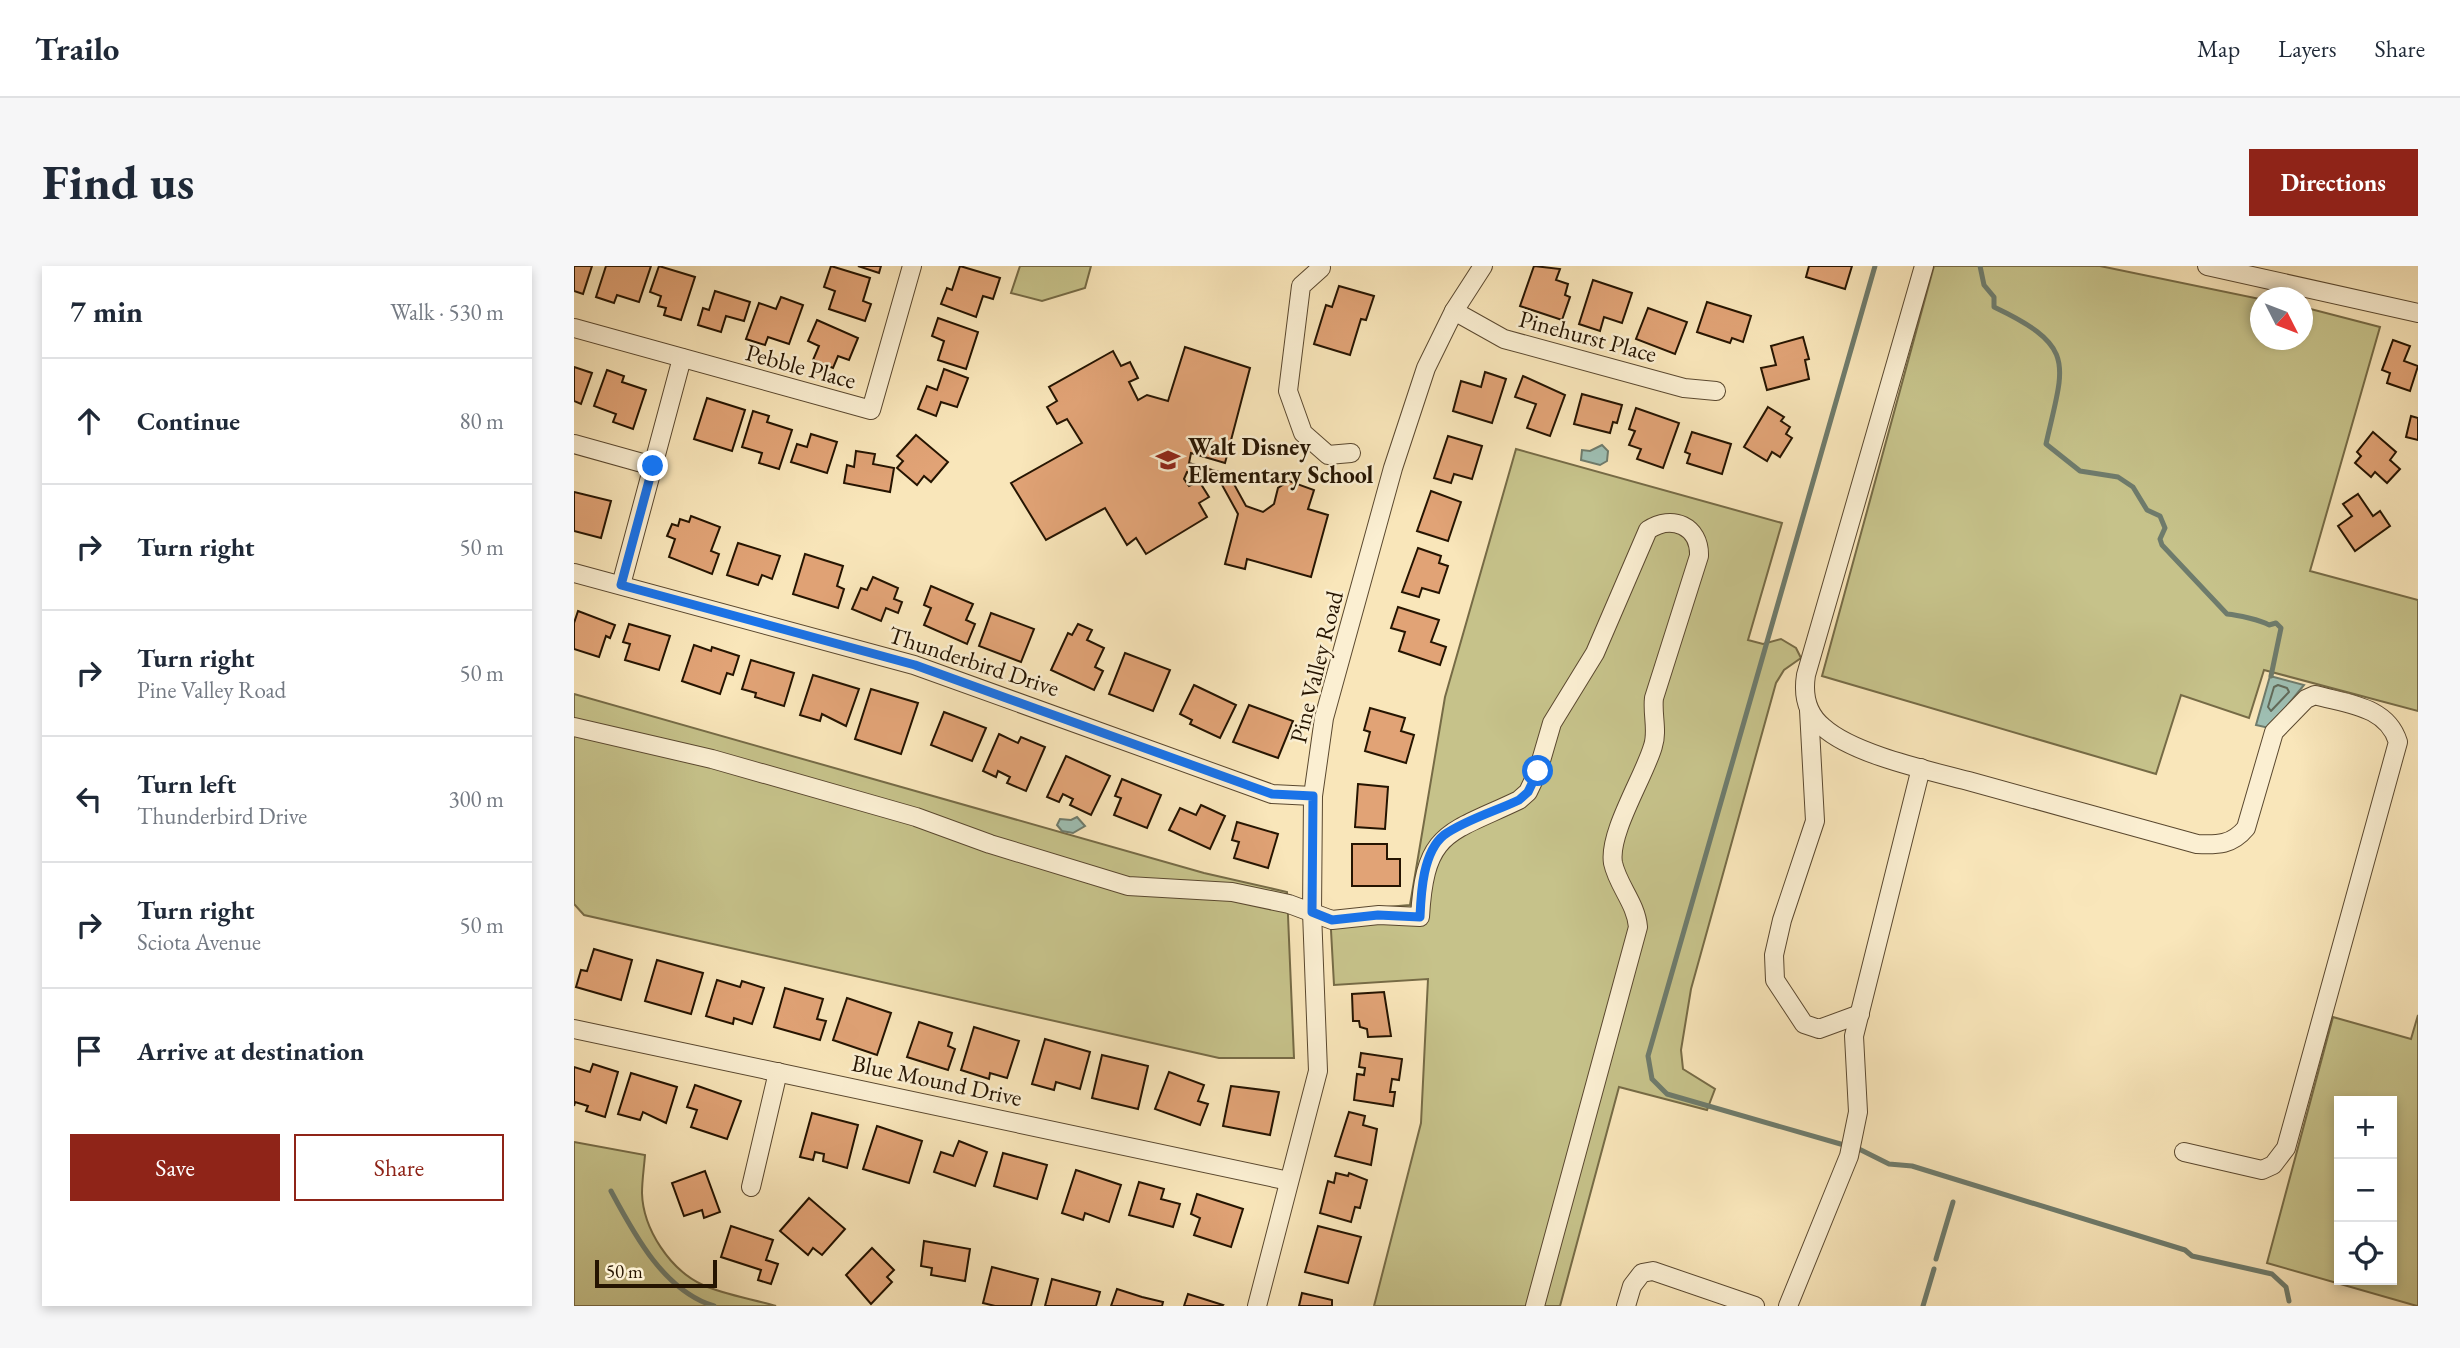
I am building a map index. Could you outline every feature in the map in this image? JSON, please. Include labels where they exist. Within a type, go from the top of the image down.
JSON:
[{"type":"street","name":"Pebble Place","points":[[574,328],[871,410],[912,266]]},
{"type":"street","name":"Pine Valley Road","points":[[1257,1306],[1318,1071],[1312,912],[1313,796],[1324,718],[1393,468],[1426,368],[1454,311],[1483,266]]},
{"type":"street","points":[[1860,1014],[1819,1029],[1804,1024],[1775,980],[1774,955],[1782,920],[1815,821],[1809,710],[1804,691],[1815,642],[1924,266]]},
{"type":"street","points":[[2207,266],[2418,313]]},
{"type":"street","points":[[1321,268],[1301,285],[1288,391],[1303,433],[1328,455],[1351,453]]},
{"type":"street","name":"Pinehurst Place","points":[[1454,311],[1504,339],[1684,388],[1716,391]]},
{"type":"street","points":[[621,585],[682,358]]},
{"type":"street","points":[[574,444],[653,466]]},
{"type":"street","points":[[574,727],[712,759],[891,810],[1128,886],[1232,892],[1289,904],[1332,920],[1378,915],[1420,917],[1422,885],[1434,849],[1444,835],[1519,800],[1528,792],[1552,723],[1595,653],[1648,530],[1660,522],[1678,523],[1694,532],[1699,542],[1699,556],[1654,698],[1651,715],[1655,742],[1633,790],[1616,843],[1613,862],[1637,912],[1639,928],[1535,1306]]},
{"type":"street","name":"Thunderbird Drive","points":[[574,573],[915,665],[1272,794],[1313,796]]},
{"type":"street","points":[[1809,710],[1822,727],[1846,742],[1921,768],[2197,844],[2226,844],[2237,839],[2246,828],[2274,732],[2306,699],[2315,695],[2374,712],[2385,718],[2394,729],[2398,742],[2286,1148],[2273,1165],[2262,1170],[2184,1152]]},
{"type":"street","points":[[1788,1306],[1849,1156],[1858,1112],[1854,1036],[1921,768]]},
{"type":"street","name":"Blue Mound Drive","points":[[574,1029],[1289,1181]]},
{"type":"street","points":[[751,1186],[778,1072]]},
{"type":"street","points":[[1626,1306],[1632,1286],[1642,1273],[1653,1271],[1712,1299],[1755,1306]]},
{"type":"shaded area","points":[[1020,266],[1091,266],[1085,288],[1042,301],[1011,293]]},
{"type":"shaded area","points":[[1934,266],[2100,266],[2250,297],[2250,350],[2313,350],[2313,310],[2380,327],[2310,571],[2418,600],[2418,711],[2264,670],[2249,718],[2181,695],[2156,774],[1822,676]]},
{"type":"shaded area","points":[[1516,449],[1782,523],[1748,640],[1763,644],[1781,639],[1796,648],[1801,658],[1784,670],[1776,683],[1691,989],[1681,1050],[1683,1069],[1715,1089],[1707,1110],[1619,1087],[1560,1306],[1374,1306],[1421,1123],[1428,979],[1334,985],[1330,912],[1410,905],[1445,697]]},
{"type":"shaded area","points":[[574,694],[1204,873],[1287,892],[1294,1058],[1219,1058],[584,915],[574,904]]},
{"type":"shaded area","points":[[2418,1015],[2418,1306],[2344,1285],[2397,1285],[2397,1096],[2334,1096],[2334,1282],[2267,1263],[2333,1017],[2411,1039]]},
{"type":"shaded area","points":[[574,1142],[645,1155],[642,1188],[647,1220],[669,1259],[703,1285],[776,1306],[574,1306]]},
{"type":"water","points":[[1602,445],[1608,451],[1607,461],[1600,465],[1581,460],[1582,450],[1590,451]]},
{"type":"water","points":[[2270,676],[2304,685],[2269,728],[2256,725]]},
{"type":"water","points":[[1077,817],[1085,826],[1073,833],[1062,831],[1057,825],[1060,819],[1071,820]]},
{"type":"building","points":[[574,266],[592,266],[583,294],[574,291]]},
{"type":"building","points":[[606,266],[651,266],[639,302],[617,295],[614,303],[596,297]]},
{"type":"building","points":[[659,266],[695,277],[681,320],[664,315],[666,308],[658,306],[661,296],[650,292]]},
{"type":"building","points":[[831,266],[870,278],[863,301],[871,304],[865,321],[829,309],[835,291],[824,287]]},
{"type":"building","points":[[858,266],[881,266],[879,273]]},
{"type":"building","points":[[960,266],[1000,278],[993,299],[983,296],[976,317],[941,304],[947,288],[952,290]]},
{"type":"building","points":[[1534,266],[1560,269],[1556,280],[1568,284],[1565,295],[1570,297],[1562,320],[1520,306]]},
{"type":"building","points":[[1809,266],[1852,266],[1845,289],[1806,277]]},
{"type":"building","points":[[1593,280],[1632,293],[1622,323],[1604,317],[1600,331],[1579,324]]},
{"type":"building","points":[[1339,286],[1374,296],[1366,320],[1361,319],[1350,355],[1314,344],[1326,305],[1332,307]]},
{"type":"building","points":[[715,291],[750,302],[744,321],[726,316],[721,332],[698,325],[703,308],[709,310]]},
{"type":"building","points":[[781,297],[803,305],[789,344],[768,337],[765,345],[746,339],[759,303],[776,309]]},
{"type":"building","points":[[1707,302],[1751,316],[1743,342],[1732,338],[1730,343],[1697,332]]},
{"type":"building","points":[[1648,308],[1687,322],[1675,354],[1636,339]]},
{"type":"building","points":[[938,318],[978,332],[966,369],[938,360],[944,341],[932,336]]},
{"type":"building","points":[[817,320],[858,338],[849,360],[838,356],[833,368],[813,360],[819,346],[808,341]]},
{"type":"building","points":[[1803,337],[1809,359],[1805,360],[1809,379],[1767,390],[1761,368],[1776,365],[1771,346]]},
{"type":"building","points":[[2393,340],[2410,346],[2404,361],[2418,366],[2410,391],[2387,383],[2390,373],[2382,370]]},
{"type":"building","points":[[1185,347],[1250,368],[1225,463],[1191,453],[1189,463],[1229,475],[1246,506],[1263,512],[1274,504],[1278,488],[1289,481],[1314,490],[1308,509],[1328,515],[1311,577],[1247,559],[1245,569],[1225,564],[1238,514],[1221,483],[1187,472],[1184,479],[1189,486],[1199,481],[1209,497],[1199,503],[1207,517],[1146,554],[1136,538],[1127,545],[1105,508],[1046,540],[1011,483],[1082,443],[1067,419],[1057,424],[1047,407],[1057,401],[1049,387],[1113,351],[1121,366],[1130,362],[1138,378],[1129,382],[1138,400],[1147,395],[1168,401]]},
{"type":"building","points":[[574,367],[592,373],[581,404],[574,401]]},
{"type":"building","points":[[944,369],[968,378],[957,407],[941,402],[936,416],[918,409],[927,386],[937,390]]},
{"type":"building","points":[[607,370],[624,376],[622,382],[646,390],[633,429],[613,422],[616,414],[594,406]]},
{"type":"building","points":[[1485,372],[1506,379],[1492,423],[1453,411],[1461,381],[1481,387]]},
{"type":"building","points":[[1523,376],[1565,395],[1550,436],[1527,428],[1536,404],[1515,397]]},
{"type":"building","points":[[1582,394],[1622,405],[1617,423],[1613,422],[1610,433],[1574,424]]},
{"type":"building","points":[[707,398],[745,410],[732,451],[694,439]]},
{"type":"building","points":[[1768,407],[1784,417],[1781,421],[1790,427],[1786,434],[1792,438],[1780,457],[1772,452],[1767,461],[1744,447]]},
{"type":"building","points":[[1636,408],[1679,423],[1663,468],[1637,459],[1641,449],[1629,445],[1635,431],[1629,429]]},
{"type":"building","points":[[753,411],[769,416],[767,422],[792,430],[779,469],[759,463],[762,453],[742,447]]},
{"type":"building","points":[[2411,416],[2418,418],[2418,440],[2406,437]]},
{"type":"building","points":[[1692,432],[1731,444],[1722,474],[1687,463],[1690,454],[1685,452]]},
{"type":"building","points":[[2373,432],[2396,452],[2390,460],[2400,469],[2387,483],[2375,472],[2371,477],[2355,463],[2361,456],[2357,452]]},
{"type":"building","points":[[811,434],[837,442],[827,473],[791,462],[797,444],[807,447]]},
{"type":"building","points":[[916,435],[948,462],[931,482],[924,476],[917,485],[897,468],[903,461],[897,456]]},
{"type":"building","points":[[1448,436],[1482,446],[1472,479],[1454,474],[1451,483],[1434,478]]},
{"type":"building","points":[[856,451],[875,454],[873,464],[894,468],[890,492],[844,483],[847,465],[854,467]]},
{"type":"building","points":[[1431,491],[1461,502],[1448,541],[1417,531]]},
{"type":"building","points":[[574,492],[611,501],[601,538],[574,531]]},
{"type":"building","points":[[2358,494],[2373,516],[2380,511],[2390,526],[2355,551],[2338,526],[2352,516],[2343,504]]},
{"type":"building","points":[[691,516],[720,527],[711,551],[719,554],[712,574],[669,557],[675,539],[667,536],[672,524],[678,526],[680,519],[689,522]]},
{"type":"building","points":[[738,543],[780,556],[772,579],[762,575],[758,585],[727,575]]},
{"type":"building","points":[[1418,548],[1441,556],[1439,563],[1448,566],[1439,593],[1422,588],[1419,597],[1402,592]]},
{"type":"building","points":[[805,554],[843,566],[837,586],[844,589],[838,608],[793,594]]},
{"type":"building","points":[[873,577],[898,588],[894,599],[902,602],[898,613],[886,608],[881,621],[852,609],[861,588],[867,590]]},
{"type":"building","points":[[931,586],[973,604],[966,620],[975,624],[967,644],[924,625],[931,608],[924,605]]},
{"type":"building","points":[[1398,607],[1439,620],[1431,642],[1446,647],[1440,665],[1399,651],[1405,632],[1391,628]]},
{"type":"building","points":[[578,611],[615,625],[610,638],[606,636],[599,657],[574,649],[574,623]]},
{"type":"building","points":[[991,613],[1034,629],[1021,662],[979,646]]},
{"type":"building","points":[[629,624],[670,636],[659,670],[625,660],[630,644],[623,642]]},
{"type":"building","points":[[1078,624],[1092,630],[1087,640],[1104,648],[1095,667],[1103,671],[1094,690],[1051,670],[1068,633],[1072,635]]},
{"type":"building","points":[[694,645],[711,651],[712,647],[739,656],[733,675],[727,673],[720,694],[682,681]]},
{"type":"building","points":[[1125,653],[1170,670],[1153,711],[1109,694]]},
{"type":"building","points":[[751,660],[794,673],[784,706],[755,697],[756,693],[742,689]]},
{"type":"building","points":[[813,675],[859,689],[846,726],[822,714],[820,721],[800,715]]},
{"type":"building","points":[[1194,685],[1236,705],[1220,738],[1190,724],[1192,720],[1180,714]]},
{"type":"building","points":[[871,689],[918,703],[901,754],[855,739]]},
{"type":"building","points":[[1249,705],[1293,721],[1278,758],[1233,742]]},
{"type":"building","points":[[1370,708],[1405,718],[1401,731],[1414,735],[1406,763],[1365,751],[1370,732],[1364,730]]},
{"type":"building","points":[[944,712],[986,728],[972,761],[931,745]]},
{"type":"building","points":[[999,734],[1018,743],[1021,737],[1045,747],[1026,791],[1007,783],[1010,777],[998,771],[996,777],[983,771]]},
{"type":"building","points":[[1066,756],[1110,776],[1091,815],[1070,805],[1073,799],[1063,794],[1059,802],[1047,797]]},
{"type":"building","points":[[1122,779],[1161,795],[1147,828],[1114,815],[1121,798],[1115,796]]},
{"type":"building","points":[[1358,784],[1388,787],[1385,829],[1355,827]]},
{"type":"building","points":[[1201,805],[1225,816],[1210,849],[1169,830],[1180,808],[1196,815]]},
{"type":"building","points":[[1237,822],[1278,834],[1268,868],[1234,858],[1239,842],[1232,840]]},
{"type":"building","points":[[1352,844],[1387,844],[1387,859],[1400,859],[1400,886],[1352,886]]},
{"type":"building","points":[[594,949],[632,960],[621,1000],[576,987],[581,970],[587,971]]},
{"type":"building","points":[[657,960],[703,973],[691,1014],[645,1001]]},
{"type":"building","points":[[717,980],[740,987],[742,981],[764,988],[752,1024],[734,1018],[733,1024],[706,1016]]},
{"type":"building","points":[[785,988],[823,999],[817,1019],[826,1021],[820,1040],[774,1027]]},
{"type":"building","points":[[1384,992],[1391,1036],[1368,1037],[1367,1029],[1360,1027],[1359,1021],[1353,1021],[1352,994]]},
{"type":"building","points":[[847,998],[891,1013],[877,1055],[833,1040]]},
{"type":"building","points":[[919,1022],[952,1033],[948,1046],[955,1049],[948,1070],[907,1057]]},
{"type":"building","points":[[974,1027],[1019,1041],[1007,1078],[990,1073],[989,1079],[961,1070]]},
{"type":"building","points":[[1045,1039],[1090,1052],[1080,1089],[1056,1082],[1054,1090],[1032,1084]]},
{"type":"building","points":[[1361,1053],[1402,1059],[1399,1080],[1392,1079],[1390,1092],[1395,1092],[1393,1106],[1354,1100],[1357,1074],[1364,1075],[1365,1068],[1359,1067]]},
{"type":"building","points":[[1102,1055],[1148,1066],[1138,1109],[1092,1098]]},
{"type":"building","points":[[593,1064],[618,1072],[605,1117],[586,1111],[588,1106],[575,1102],[574,1106],[574,1067],[590,1072]]},
{"type":"building","points":[[1169,1072],[1204,1085],[1198,1101],[1208,1104],[1200,1125],[1155,1109]]},
{"type":"building","points":[[631,1073],[677,1087],[666,1123],[643,1112],[640,1120],[618,1114]]},
{"type":"building","points":[[695,1085],[741,1101],[727,1139],[691,1127],[697,1110],[687,1107]]},
{"type":"building","points":[[1231,1086],[1279,1092],[1270,1135],[1223,1126]]},
{"type":"building","points":[[1349,1112],[1365,1116],[1363,1125],[1377,1129],[1371,1165],[1335,1156]]},
{"type":"building","points":[[812,1113],[858,1125],[847,1168],[823,1161],[824,1154],[815,1152],[813,1160],[800,1157]]},
{"type":"building","points":[[877,1126],[922,1141],[909,1183],[863,1169]]},
{"type":"building","points":[[959,1141],[987,1152],[975,1186],[934,1172],[941,1152],[953,1156]]},
{"type":"building","points":[[1003,1153],[1047,1165],[1037,1199],[994,1186]]},
{"type":"building","points":[[1076,1170],[1121,1185],[1109,1222],[1085,1213],[1083,1220],[1062,1213]]},
{"type":"building","points":[[705,1171],[720,1212],[704,1218],[702,1210],[684,1216],[672,1183]]},
{"type":"building","points":[[1336,1173],[1348,1176],[1349,1173],[1367,1180],[1360,1208],[1355,1207],[1351,1222],[1320,1213],[1328,1181],[1334,1183]]},
{"type":"building","points":[[1139,1182],[1164,1189],[1161,1199],[1180,1204],[1173,1227],[1129,1215]]},
{"type":"building","points":[[1197,1194],[1243,1209],[1231,1247],[1194,1235],[1200,1218],[1191,1214]]},
{"type":"building","points":[[809,1198],[845,1229],[822,1255],[813,1248],[808,1255],[780,1231]]},
{"type":"building","points":[[731,1226],[773,1240],[766,1260],[778,1264],[771,1284],[758,1280],[761,1270],[721,1257]]},
{"type":"building","points":[[1318,1226],[1361,1237],[1348,1283],[1305,1272]]},
{"type":"building","points":[[924,1241],[970,1249],[965,1281],[931,1275],[932,1268],[921,1266]]},
{"type":"building","points":[[872,1248],[894,1270],[887,1277],[892,1282],[871,1304],[846,1275]]},
{"type":"building","points":[[992,1267],[1038,1279],[1031,1306],[995,1306],[983,1303]]},
{"type":"building","points":[[1052,1279],[1100,1292],[1096,1306],[1045,1306]]},
{"type":"building","points":[[1117,1289],[1163,1302],[1162,1306],[1111,1306]]},
{"type":"building","points":[[1302,1293],[1332,1300],[1332,1306],[1299,1306]]},
{"type":"building","points":[[1188,1294],[1223,1305],[1184,1306]]},
{"type":"waterway","points":[[1844,1145],[1667,1094],[1652,1079],[1648,1056],[1875,266]]},
{"type":"waterway","points":[[1980,266],[1984,285],[1994,297],[1994,307],[2040,334],[2052,347],[2058,360],[2060,376],[2046,444],[2080,471],[2118,477],[2133,487],[2147,510],[2160,516],[2165,528],[2160,539],[2162,545],[2227,614],[2269,625],[2276,623],[2281,628],[2271,676]]},
{"type":"waterway","points":[[1857,1148],[1889,1164],[1912,1166],[2185,1250],[2192,1256],[2272,1274],[2286,1287],[2289,1301]]},
{"type":"waterway","points":[[611,1191],[652,1259],[680,1288],[696,1299],[714,1306]]},
{"type":"waterway","points":[[1936,1259],[1953,1202]]},
{"type":"waterway","points":[[1923,1306],[1934,1269]]},
{"type":"place","name":"Walt Disney Elementary School","points":[[1168,460]]},
{"type":"route","points":[[653,466],[621,585],[915,665],[1272,794],[1313,796],[1312,912],[1332,920],[1378,915],[1420,917],[1422,885],[1434,849],[1444,835],[1519,800],[1528,792],[1538,771]]}]
